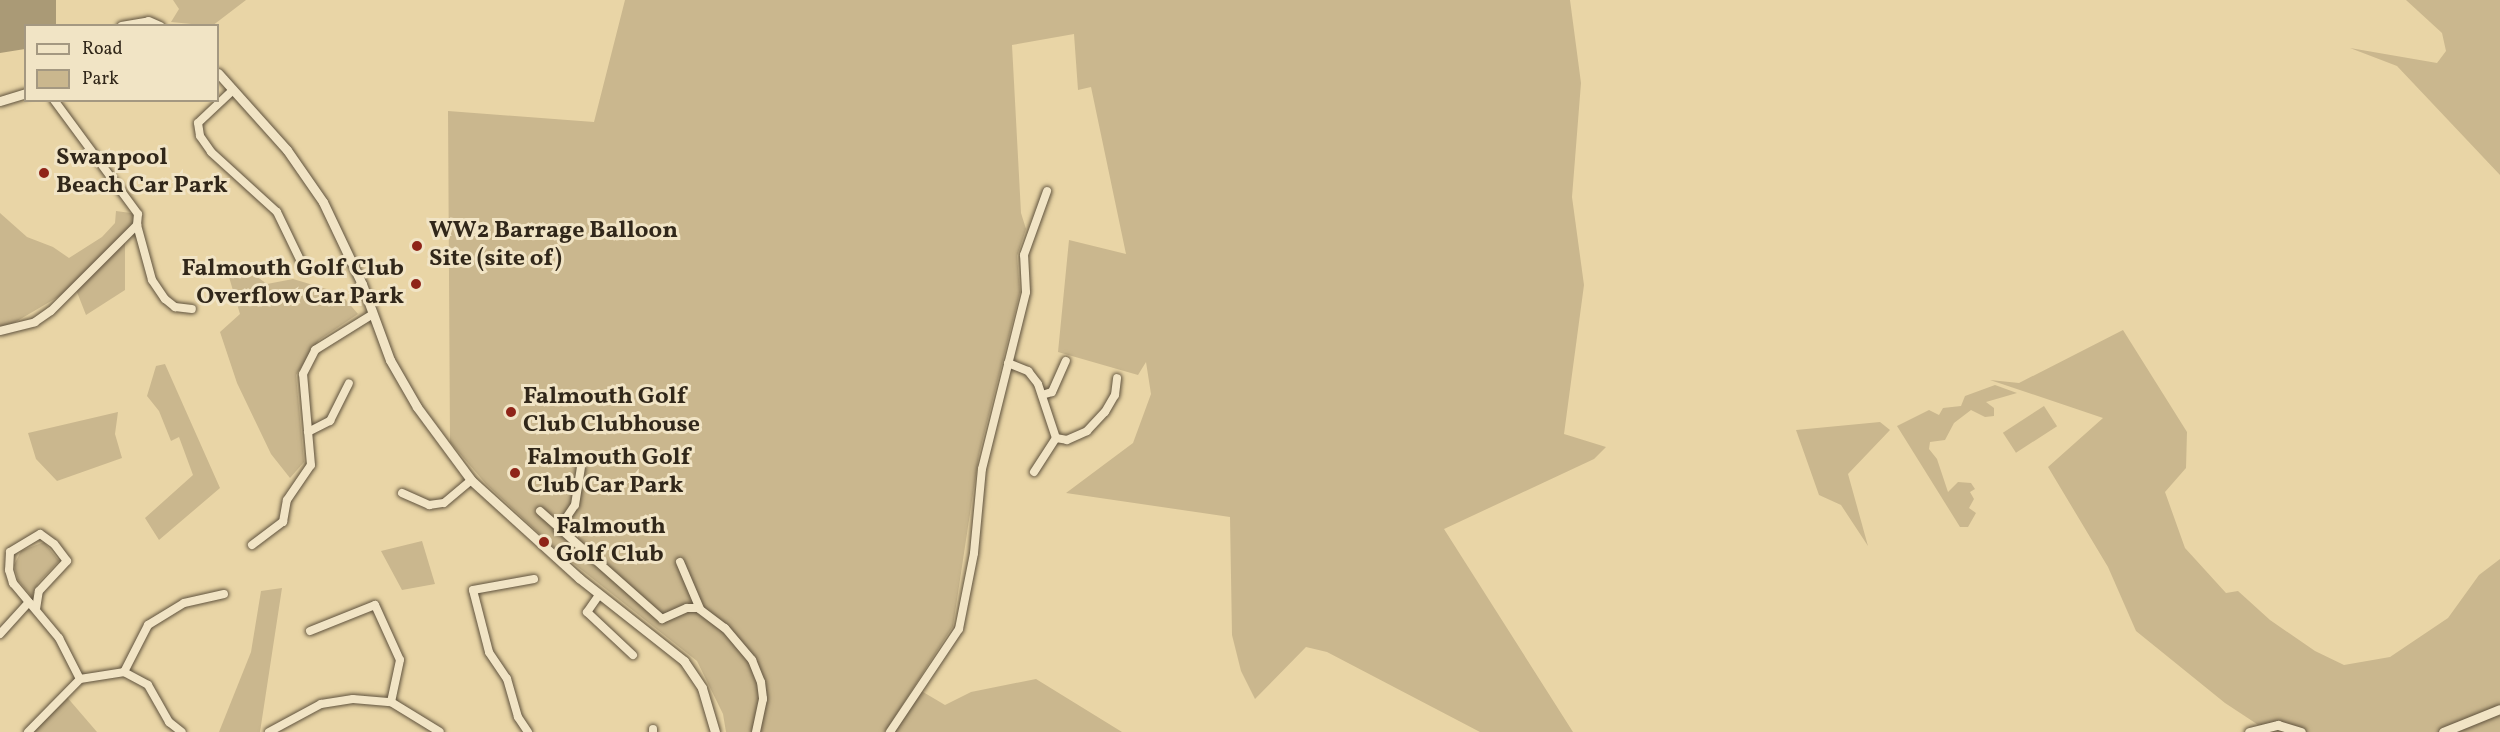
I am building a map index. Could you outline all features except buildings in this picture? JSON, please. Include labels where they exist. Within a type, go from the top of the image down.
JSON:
[{"type":"street","points":[[132,24],[148,21],[155,24]]},
{"type":"street","points":[[219,74],[286,150],[323,202],[373,314],[390,360],[417,407],[471,480],[600,595],[684,661],[702,688],[715,732]]},
{"type":"street","points":[[233,90],[198,123],[200,136],[211,152],[277,212],[305,270]]},
{"type":"street","points":[[0,100],[24,94]]},
{"type":"street","points":[[55,102],[138,214],[137,225],[152,280],[165,299],[175,306],[192,309]]},
{"type":"street","points":[[890,732],[959,629],[974,553],[982,469],[1026,292],[1024,255],[1047,191]]},
{"type":"street","points":[[0,331],[35,322],[51,311],[137,225]]},
{"type":"street","points":[[252,545],[283,522],[287,500],[311,465],[303,374],[315,350],[373,314]]},
{"type":"street","points":[[1042,395],[1053,392],[1066,361]]},
{"type":"street","points":[[1008,363],[1028,371],[1042,395],[1056,438]]},
{"type":"street","points":[[1056,438],[1067,440],[1087,431],[1105,412],[1114,395],[1117,378]]},
{"type":"street","points":[[308,432],[330,421],[349,383]]},
{"type":"street","points":[[1034,472],[1056,438]]},
{"type":"street","points":[[558,530],[575,505],[581,467]]},
{"type":"street","points":[[402,493],[429,505],[444,503],[471,480]]},
{"type":"street","points":[[540,511],[558,530],[662,619],[687,608],[700,609]]},
{"type":"street","points":[[36,609],[39,591],[67,561],[54,544],[40,534],[10,552],[13,583],[59,638],[80,679]]},
{"type":"street","points":[[680,562],[700,609],[725,628],[752,660],[763,699],[756,732]]},
{"type":"street","points":[[528,732],[518,717],[507,680],[489,652],[473,590],[534,579]]},
{"type":"street","points":[[124,672],[147,625],[184,603],[224,594]]},
{"type":"street","points":[[600,595],[587,612],[633,656]]},
{"type":"street","points":[[0,634],[29,602]]},
{"type":"street","points":[[310,631],[375,605],[400,660],[391,702]]},
{"type":"street","points":[[28,732],[80,679],[124,672],[148,685],[169,722],[182,732]]},
{"type":"street","points":[[269,732],[321,704],[352,699],[391,702],[440,732]]},
{"type":"street","points":[[2443,732],[2500,709]]},
{"type":"street","points":[[2249,732],[2278,725],[2301,732]]},
{"type":"green space","points":[[173,0],[246,0],[215,24],[171,22],[179,9]]},
{"type":"green space","name":"Falmouth Golf Club","points":[[625,0],[1570,0],[1581,83],[1572,197],[1584,285],[1564,434],[1606,447],[1594,459],[1444,529],[1573,732],[1480,732],[1327,652],[1306,647],[1255,699],[1241,671],[1232,635],[1230,517],[1066,493],[1133,443],[1151,394],[1146,362],[1138,375],[1058,352],[1069,240],[1126,254],[1091,87],[1078,90],[1074,34],[1012,45],[1021,213],[1026,229],[1017,256],[1020,292],[979,454],[953,626],[885,732],[726,732],[723,714],[697,661],[559,552],[486,484],[450,442],[448,111],[594,122]]},
{"type":"green space","points":[[2406,0],[2500,0],[2500,175],[2397,66],[2350,48],[2437,63],[2446,51],[2442,33]]},
{"type":"green space","points":[[116,211],[138,214],[137,225],[125,238],[125,290],[86,315],[75,287],[0,331],[0,213],[27,237],[53,247],[69,258],[102,237],[115,223]]},
{"type":"green space","points":[[245,268],[267,284],[293,279],[340,293],[358,314],[319,340],[296,375],[304,462],[290,478],[271,454],[237,383],[220,332],[240,314],[229,277]]},
{"type":"green space","points":[[2123,330],[2187,432],[2186,468],[2165,492],[2185,548],[2226,593],[2238,591],[2270,620],[2315,651],[2344,665],[2390,657],[2448,618],[2479,575],[2500,559],[2500,732],[2269,732],[2225,703],[2136,631],[2108,567],[2048,467],[2103,418],[1990,380],[2019,383]]},
{"type":"green space","points":[[165,364],[220,488],[159,540],[145,518],[193,475],[179,437],[171,441],[159,411],[147,396],[156,366]]},
{"type":"green space","points":[[1995,385],[2017,393],[1986,402],[1994,408],[1994,416],[1985,417],[1971,410],[1954,423],[1945,440],[1930,442],[1929,449],[1937,459],[1948,492],[1958,482],[1971,483],[1975,489],[1970,492],[1974,499],[1969,508],[1976,513],[1968,527],[1960,527],[1897,426],[1929,410],[1939,415],[1943,408],[1961,406],[1965,396]]},
{"type":"green space","points":[[2044,406],[2057,426],[2016,453],[2003,433]]},
{"type":"green space","points":[[118,412],[115,434],[122,458],[57,481],[36,459],[28,433]]},
{"type":"green space","points":[[1880,422],[1890,430],[1848,474],[1868,546],[1841,505],[1819,495],[1796,430]]},
{"type":"green space","points":[[422,541],[435,584],[402,590],[381,551]]},
{"type":"green space","points":[[44,542],[59,561],[38,583],[32,597],[18,580],[14,565],[21,551]]},
{"type":"green space","points":[[282,588],[260,732],[219,732],[251,652],[261,591]]},
{"type":"green space","points":[[1036,679],[1122,732],[890,732],[918,689],[945,705],[971,692]]},
{"type":"green space","points":[[66,696],[97,732],[31,732]]},
{"type":"shaded area","points":[[0,0],[56,0],[56,24],[24,24],[24,49],[0,53]]},
{"type":"place","name":"Swanpool Beach Car Park","points":[[44,173]]},
{"type":"place","name":"WW2 Barrage Balloon Site (site of)","points":[[417,246]]},
{"type":"place","name":"Falmouth Golf Club Overflow Car Park","points":[[416,284]]},
{"type":"place","name":"Falmouth Golf Club Clubhouse","points":[[511,412]]},
{"type":"place","name":"Falmouth Golf Club Car Park","points":[[515,473]]},
{"type":"place","name":"Falmouth Golf Club","points":[[544,542]]}]
